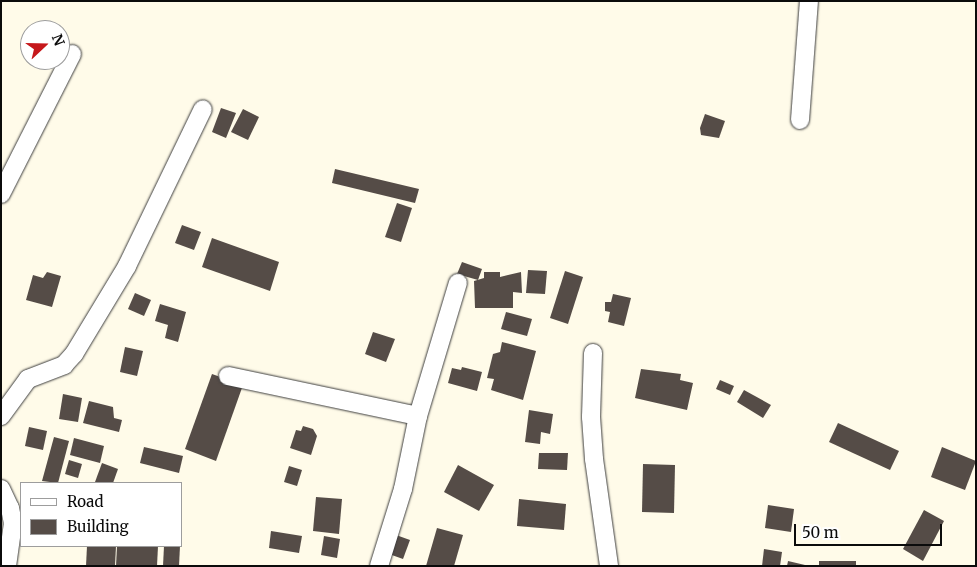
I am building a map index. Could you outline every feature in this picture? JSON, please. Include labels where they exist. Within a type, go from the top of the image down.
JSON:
[{"type":"street","points":[[800,120],[809,1]]},
{"type":"street","points":[[1,194],[72,54]]},
{"type":"street","points":[[1,416],[28,379],[64,365],[74,354],[126,266],[203,108]]},
{"type":"street","points":[[379,566],[403,489],[418,416],[458,283]]},
{"type":"street","points":[[593,354],[590,417],[609,566]]},
{"type":"street","points":[[228,376],[418,416]]},
{"type":"street","points":[[1,489],[10,508],[12,523],[7,566]]},
{"type":"building","points":[[221,108],[236,113],[226,138],[212,132]]},
{"type":"building","points":[[243,109],[259,117],[248,140],[231,132]]},
{"type":"building","points":[[705,114],[725,121],[719,138],[701,135],[700,128]]},
{"type":"building","points":[[335,169],[419,189],[415,203],[332,183]]},
{"type":"building","points":[[397,203],[412,208],[401,242],[385,237]]},
{"type":"building","points":[[182,225],[201,232],[194,250],[175,243]]},
{"type":"building","points":[[212,238],[279,262],[270,291],[202,267]]},
{"type":"building","points":[[462,262],[482,269],[478,280],[457,274]]},
{"type":"building","points":[[528,270],[547,271],[545,294],[526,293]]},
{"type":"building","points":[[565,271],[583,277],[568,324],[550,318]]},
{"type":"building","points":[[47,272],[61,276],[52,307],[26,300],[33,275],[43,278]]},
{"type":"building","points":[[484,272],[500,272],[500,277],[521,272],[522,293],[513,292],[513,308],[475,308],[474,281],[484,278]]},
{"type":"building","points":[[135,293],[151,300],[144,316],[128,309]]},
{"type":"building","points":[[613,294],[631,298],[624,326],[608,322],[610,312],[605,311],[605,302],[611,302]]},
{"type":"building","points":[[160,304],[186,312],[178,342],[165,338],[168,325],[155,321]]},
{"type":"building","points":[[506,312],[532,319],[527,336],[501,329]]},
{"type":"building","points":[[373,332],[395,339],[386,362],[365,354]]},
{"type":"building","points":[[502,342],[536,351],[523,400],[491,390],[494,379],[487,378],[493,354],[500,352]]},
{"type":"building","points":[[125,347],[143,351],[137,376],[120,372]]},
{"type":"building","points":[[462,367],[482,372],[477,391],[448,383],[452,368],[461,370]]},
{"type":"building","points":[[641,369],[681,374],[680,380],[693,383],[687,410],[635,398]]},
{"type":"building","points":[[212,374],[243,385],[216,461],[185,449]]},
{"type":"building","points":[[720,380],[734,386],[730,395],[716,389]]},
{"type":"building","points":[[744,390],[771,405],[763,418],[737,402]]},
{"type":"building","points":[[63,394],[82,398],[78,422],[59,419]]},
{"type":"building","points":[[89,401],[113,407],[114,418],[122,420],[119,432],[83,423]]},
{"type":"building","points":[[529,410],[553,414],[550,434],[541,432],[540,444],[525,442]]},
{"type":"building","points":[[838,423],[899,451],[890,470],[829,442]]},
{"type":"building","points":[[303,426],[313,429],[317,436],[311,455],[290,448],[296,430],[301,431]]},
{"type":"building","points":[[29,427],[47,431],[43,450],[25,446]]},
{"type":"building","points":[[54,437],[69,441],[58,482],[42,481]]},
{"type":"building","points":[[74,438],[104,446],[100,463],[70,455]]},
{"type":"building","points":[[144,447],[183,456],[179,473],[140,463]]},
{"type":"building","points":[[942,447],[976,461],[965,490],[931,477]]},
{"type":"building","points":[[539,453],[568,453],[567,470],[538,469]]},
{"type":"building","points":[[69,460],[82,464],[78,478],[65,474]]},
{"type":"building","points":[[102,463],[118,469],[113,482],[95,482]]},
{"type":"building","points":[[643,464],[675,465],[674,513],[642,512]]},
{"type":"building","points":[[458,465],[494,485],[479,511],[444,492]]},
{"type":"building","points":[[289,466],[302,470],[297,486],[284,482]]},
{"type":"building","points":[[316,497],[342,499],[339,534],[313,531]]},
{"type":"building","points":[[519,499],[566,504],[564,530],[517,526]]},
{"type":"building","points":[[768,505],[794,509],[791,532],[765,528]]},
{"type":"building","points":[[924,510],[944,521],[923,561],[903,549]]},
{"type":"building","points":[[437,528],[463,535],[454,566],[426,566]]},
{"type":"building","points":[[271,531],[302,536],[299,553],[269,548]]},
{"type":"building","points":[[396,535],[410,540],[403,559],[389,554]]},
{"type":"building","points":[[324,536],[340,539],[337,558],[321,555]]},
{"type":"building","points":[[87,547],[116,547],[115,566],[86,566]]},
{"type":"building","points":[[117,547],[158,547],[157,566],[116,566]]},
{"type":"building","points":[[164,547],[180,547],[179,566],[163,566]]},
{"type":"building","points":[[764,549],[782,552],[780,566],[762,566]]},
{"type":"building","points":[[788,561],[805,565],[805,566],[787,566]]},
{"type":"building","points":[[819,561],[856,561],[856,566],[819,566]]}]
